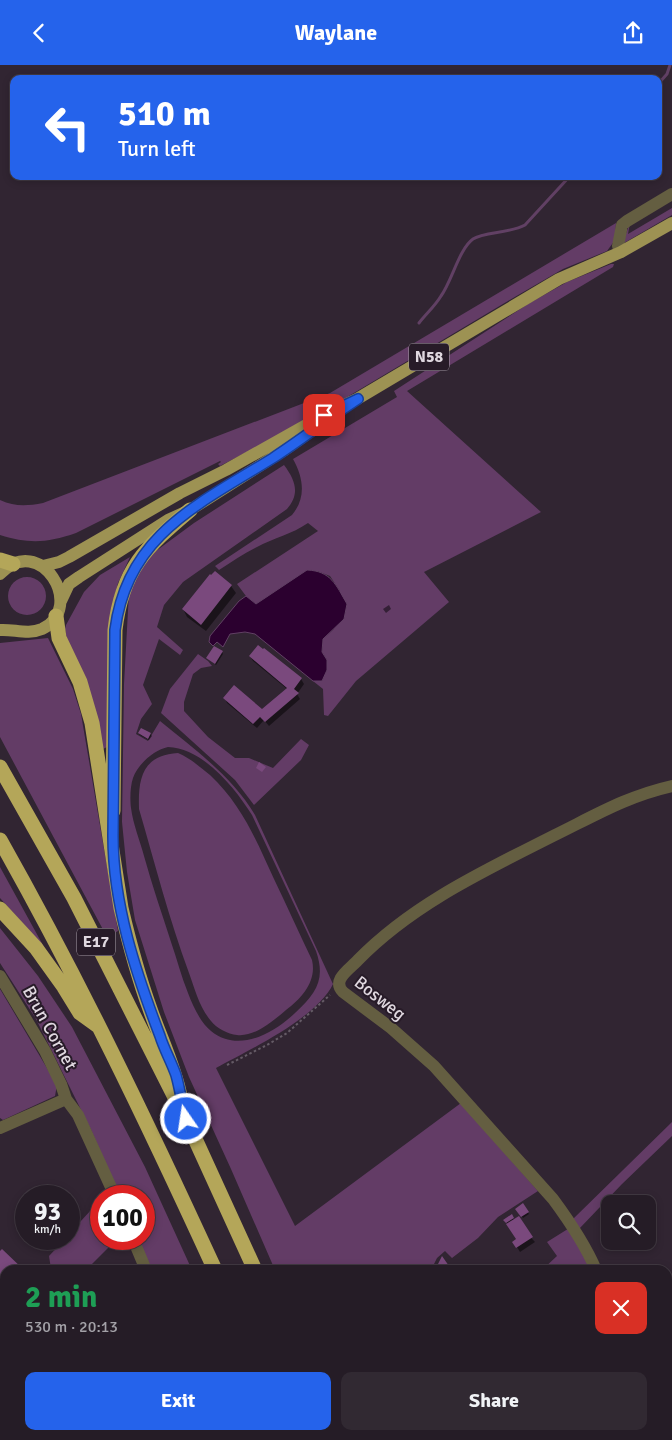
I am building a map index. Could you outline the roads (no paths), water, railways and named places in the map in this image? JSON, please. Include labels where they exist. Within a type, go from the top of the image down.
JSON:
[{"type":"highway","points":[[113,853],[115,630],[118,611],[126,584],[143,554],[165,530],[190,510]]},
{"type":"highway","points":[[56,616],[59,638],[80,681],[89,708],[121,908],[132,955],[176,1075],[186,1119]]},
{"type":"highway","name":"E17","points":[[0,767],[74,898],[186,1119],[253,1265]]},
{"type":"highway","name":"E17","points":[[0,840],[100,1027],[213,1265]]},
{"type":"highway","points":[[0,909],[41,955],[80,1013],[100,1027]]},
{"type":"main road","name":"N58","points":[[56,616],[60,601],[69,584],[168,520],[190,510],[283,451],[358,399],[559,279],[621,252],[672,223]]},
{"type":"main road","name":"N58","points":[[0,574],[6,562],[30,562],[43,566],[59,562],[180,493],[226,470],[324,415],[358,399]]},
{"type":"main road","points":[[43,566],[58,585],[60,601]]},
{"type":"main road","points":[[0,630],[36,631],[48,626],[56,616]]},
{"type":"street","points":[[621,252],[618,246],[622,225],[672,194]]},
{"type":"street","name":"Bosweg","points":[[594,1265],[588,1250],[553,1199],[434,1066],[391,1028],[339,987],[338,983],[372,946],[398,925],[454,887],[612,806],[639,795],[672,786]]},
{"type":"street","name":"Brun Cornet","points":[[0,976],[45,1051],[62,1084],[66,1099],[78,1115],[109,1185]]},
{"type":"street","name":"Brun Cornet","points":[[1,1127],[66,1099]]},
{"type":"street","points":[[138,1250],[144,1265]]},
{"type":"waterway","points":[[662,80],[667,74],[670,65]]},
{"type":"waterway","points":[[419,323],[445,290],[460,257],[473,239],[525,225],[566,180]]}]
